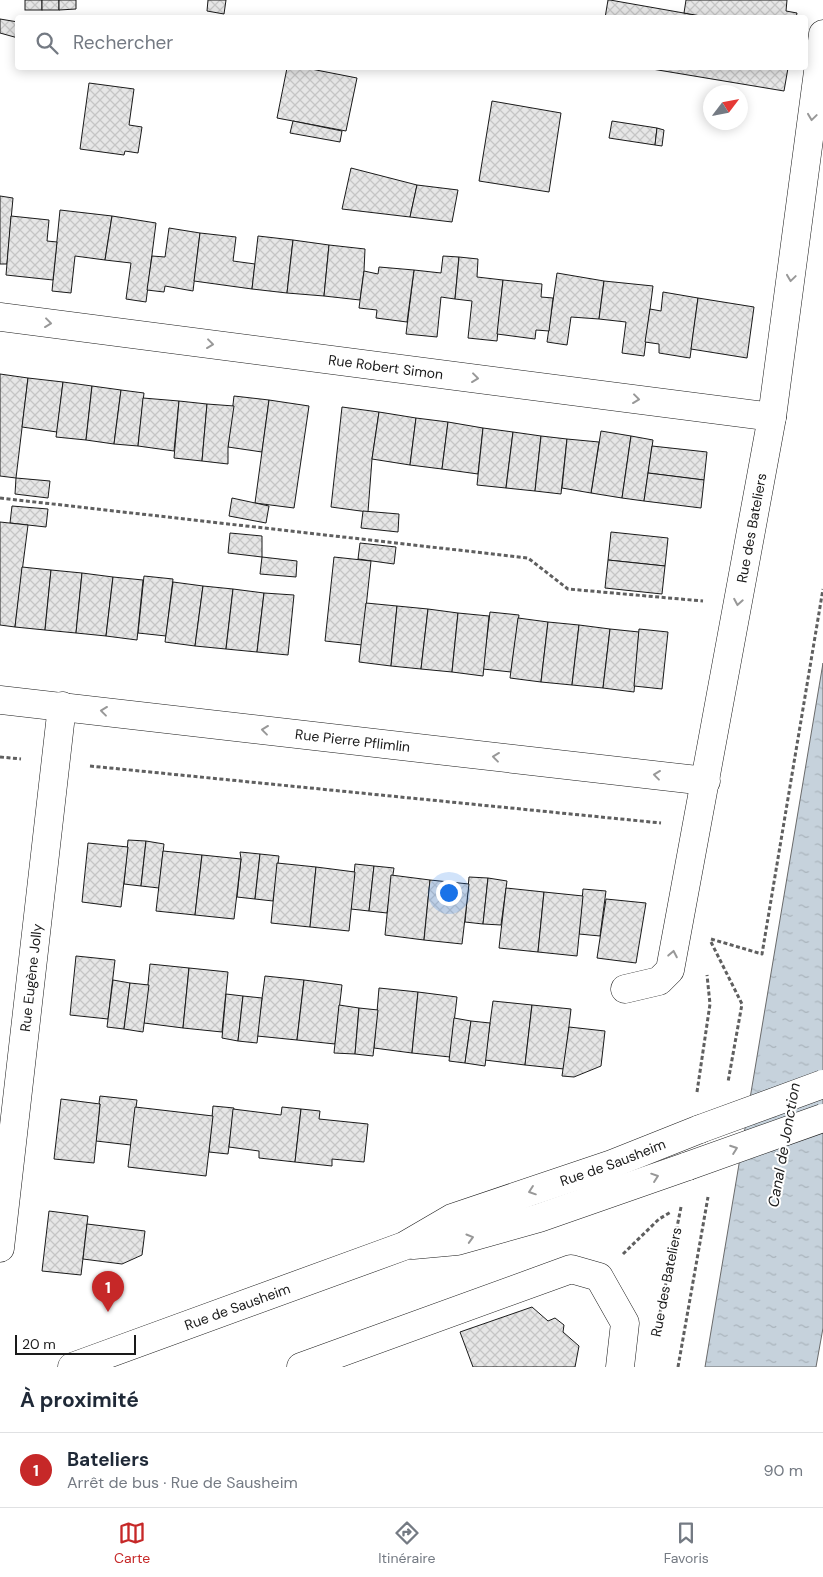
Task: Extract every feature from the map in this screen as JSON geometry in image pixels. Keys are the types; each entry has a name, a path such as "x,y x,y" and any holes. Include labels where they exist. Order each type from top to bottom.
{"street":[{"name":"Rue des Bateliers","path":"625,989 659,980 670,970 772,416 823,34"},
{"name":"Rue Robert Simon","path":"0,317 772,416"},
{"name":"Rue Pierre Pflimlin","path":"0,700 706,781"},
{"name":"Rue Eugène Jolly","path":"0,1248 62,706"},
{"name":"Rue de Sausheim","path":"72,1367 404,1246 452,1218 612,1164 700,1129 823,1084"},
{"name":"Rue de Sausheim","path":"404,1246 457,1241 539,1218 823,1118"},
{"path":"301,1367 571,1269 608,1268 625,1323 620,1367"}],"path":[{"path":"0,498 528,558 568,589 662,597"},
{"path":"728,1082 742,1004 710,939 762,954 823,589"},
{"path":"56,762 696,826"},
{"path":"696,1095 710,1004"},
{"path":"678,1367 709,1190"},
{"name":"Rue des Bateliers","path":"659,1317 682,1205"},
{"name":"Rue des Bateliers","path":"608,1268 659,1219"}],"water":[{"name":"Canal de Jonction","path":"823,663 823,1328 816,1367 705,1367"}],"building":[{"path":"25,0 42,0 42,10 25,10"},
{"path":"42,0 59,0 59,10 42,10"},
{"path":"59,0 76,0 76,9 59,10"},
{"path":"208,0 226,0 224,14 207,11"},
{"path":"608,0 610,0 695,15 606,15"},
{"path":"686,0 787,0 786,11 797,13 797,15 695,15 684,13"},
{"path":"0,19 15,22 15,37 0,33"},
{"path":"287,70 316,70 357,78 346,131 277,118"},
{"path":"658,70 788,70 784,91"},
{"path":"89,83 134,89 129,125 142,127 138,153 125,151 124,155 80,149"},
{"path":"492,101 561,113 549,192 479,181"},
{"path":"293,121 342,131 340,142 290,133"},
{"path":"612,121 657,128 655,145 609,138"},
{"path":"657,128 664,130 662,146 655,145"},
{"path":"351,168 417,185 410,217 342,209"},
{"path":"417,185 458,190 452,222 410,217"},
{"path":"0,196 13,198 7,264 0,264"},
{"path":"60,210 112,216 105,260 75,256 71,293 52,291"},
{"path":"11,216 49,220 47,241 57,242 53,280 6,275"},
{"path":"112,216 156,223 146,302 126,299 131,263 105,260"},
{"path":"169,228 200,233 193,291 165,286 164,292 147,290 152,256 165,257"},
{"path":"200,233 236,237 233,261 255,264 252,289 194,281"},
{"path":"258,236 293,240 287,293 252,289"},
{"path":"293,240 329,245 324,296 287,293"},
{"path":"329,245 365,249 360,300 324,296"},
{"path":"443,256 459,257 455,299 441,297 437,337 406,334 414,270 441,273"},
{"path":"459,257 478,259 477,277 503,280 497,341 468,338 472,301 455,299"},
{"path":"379,267 414,270 407,322 376,318 377,310 359,308 364,271 378,274"},
{"path":"557,273 604,281 599,319 571,317 567,345 547,342"},
{"path":"503,280 542,284 541,297 553,298 549,331 536,330 535,339 497,334"},
{"path":"604,281 653,286 644,356 622,353 626,322 599,319"},
{"path":"663,292 698,298 690,358 659,353 659,344 645,342 650,309 661,311"},
{"path":"698,298 754,307 747,358 691,349"},
{"path":"0,374 28,378 16,478 0,476"},
{"path":"28,378 63,382 57,432 22,427"},
{"path":"63,382 92,386 86,440 56,437"},
{"path":"92,386 121,390 114,444 86,440"},
{"path":"121,390 144,393 138,446 114,444"},
{"path":"234,396 269,400 262,452 228,447"},
{"path":"143,398 179,401 174,451 138,446"},
{"path":"269,400 309,406 294,508 255,503"},
{"path":"179,401 207,404 202,461 174,458"},
{"path":"207,404 234,406 228,447 228,464 202,461"},
{"path":"342,407 379,412 372,459 368,512 331,507"},
{"path":"379,412 416,418 410,465 372,459"},
{"path":"416,418 448,422 442,469 410,465"},
{"path":"448,422 483,428 478,474 442,469"},
{"path":"483,428 513,432 506,488 477,485"},
{"path":"601,431 631,436 622,498 591,493"},
{"path":"513,432 541,436 535,491 506,488"},
{"path":"541,436 567,439 561,494 535,491"},
{"path":"631,436 653,440 644,501 622,498"},
{"path":"567,439 599,442 591,493 562,488"},
{"path":"652,446 707,452 704,480 648,473"},
{"path":"648,473 704,480 701,508 644,501"},
{"path":"16,478 50,481 48,498 15,494"},
{"path":"232,498 269,506 266,523 229,516"},
{"path":"12,506 48,509 46,527 10,523"},
{"path":"363,511 399,514 398,532 361,528"},
{"path":"0,522 28,525 15,627 0,625"},
{"path":"611,532 668,538 665,566 608,560"},
{"path":"230,533 262,536 262,557 228,553"},
{"path":"360,543 396,547 394,564 358,559"},
{"path":"262,557 297,561 296,577 260,574"},
{"path":"334,557 371,561 362,645 325,641"},
{"path":"608,560 665,566 662,594 605,588"},
{"path":"22,567 51,570 45,630 15,627"},
{"path":"51,570 82,573 76,633 45,630"},
{"path":"82,573 113,577 106,636 76,633"},
{"path":"144,576 173,579 166,636 138,633"},
{"path":"113,577 143,580 137,640 106,636"},
{"path":"173,582 203,586 195,646 165,642"},
{"path":"203,586 233,589 226,649 195,646"},
{"path":"233,589 264,593 257,652 226,649"},
{"path":"264,593 294,595 288,655 257,652"},
{"path":"366,603 397,606 391,666 359,662"},
{"path":"397,606 428,609 421,669 391,666"},
{"path":"428,609 458,613 452,672 421,669"},
{"path":"490,612 519,615 511,672 483,669"},
{"path":"458,613 489,616 483,676 452,672"},
{"path":"518,618 548,622 541,682 510,678"},
{"path":"548,622 579,625 572,685 541,682"},
{"path":"579,625 610,629 603,688 572,685"},
{"path":"610,629 639,632 634,692 603,688"},
{"path":"639,629 668,632 662,689 634,686"},
{"path":"128,840 146,841 141,886 124,884"},
{"path":"146,841 164,844 159,888 141,886"},
{"path":"88,843 128,847 121,907 82,902"},
{"path":"163,851 202,855 195,915 156,911"},
{"path":"240,852 260,854 255,899 237,897"},
{"path":"260,854 279,856 273,901 255,899"},
{"path":"202,855 241,859 234,919 195,915"},
{"path":"277,863 316,867 310,927 271,923"},
{"path":"355,864 374,866 369,911 351,909"},
{"path":"374,866 394,868 387,913 369,911"},
{"path":"316,867 355,872 349,931 310,927"},
{"path":"391,875 430,880 424,940 385,935"},
{"path":"469,877 488,878 483,924 465,922"},
{"path":"488,878 507,881 501,925 483,924"},
{"path":"430,880 469,884 462,944 424,940"},
{"path":"506,888 544,892 538,952 499,948"},
{"path":"583,889 606,891 600,936 579,934"},
{"path":"544,892 583,896 577,956 538,952"},
{"path":"606,899 646,903 636,963 597,958"},
{"path":"76,956 115,960 108,1019 70,1015"},
{"path":"150,964 189,968 183,1028 144,1023"},
{"path":"189,968 228,972 222,1032 183,1028"},
{"path":"265,976 304,980 297,1040 257,1036"},
{"path":"113,980 130,983 124,1029 107,1027"},
{"path":"304,980 342,985 335,1044 297,1040"},
{"path":"130,983 149,985 143,1032 124,1029"},
{"path":"379,988 418,992 412,1053 374,1048"},
{"path":"418,992 457,997 450,1057 412,1053"},
{"path":"226,994 243,996 238,1041 222,1038"},
{"path":"243,996 262,998 257,1043 238,1041"},
{"path":"493,1001 532,1005 525,1065 485,1060"},
{"path":"339,1005 359,1008 355,1054 334,1053"},
{"path":"532,1005 571,1009 564,1069 525,1065"},
{"path":"359,1008 378,1010 373,1056 355,1054"},
{"path":"454,1018 471,1021 465,1063 449,1061"},
{"path":"471,1021 490,1023 485,1066 465,1063"},
{"path":"569,1027 605,1031 601,1066 574,1077 562,1076"},
{"path":"100,1096 137,1100 131,1145 96,1141"},
{"path":"61,1099 100,1104 94,1163 54,1159"},
{"path":"213,1106 234,1108 228,1154 209,1152"},
{"path":"135,1107 213,1116 206,1176 128,1167"},
{"path":"282,1107 301,1109 295,1162 259,1158 259,1151 229,1147 233,1109 281,1115"},
{"path":"301,1109 320,1111 319,1119 368,1124 364,1162 332,1159 332,1166 295,1162"},
{"path":"49,1211 88,1216 81,1275 42,1271"},
{"path":"87,1224 145,1231 142,1255 122,1264 83,1259"},
{"path":"532,1307 548,1321 555,1318 564,1325 563,1332 579,1346 575,1367 473,1367 460,1332"}],"place":[{"name":"Bateliers","path":"108,1312"}]}
